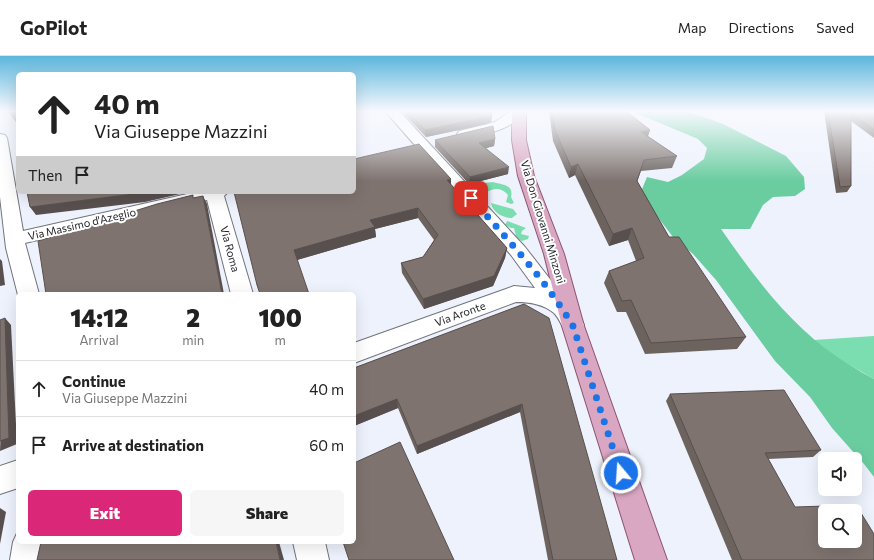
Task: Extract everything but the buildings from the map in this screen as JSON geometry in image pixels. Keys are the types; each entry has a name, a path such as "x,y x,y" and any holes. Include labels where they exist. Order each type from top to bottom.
{"main road":[{"name":"Via Don Giovanni Minzoni","path":"519,135 526,176 554,254 568,319 651,560"}],"street":[{"path":"413,135 518,251 568,319"},
{"path":"453,137 463,135"},
{"path":"0,138 16,248 27,292"},
{"name":"Via Massimo d'Azeglio","path":"15,239 216,195"},
{"name":"Via Roma","path":"216,195 241,292"},
{"name":"Via Aronte","path":"356,353 514,294 531,294 548,298 568,319"},
{"path":"0,480 16,475"},
{"path":"26,560 29,544"},
{"path":"309,544 313,560"}],"green space":[{"path":"687,135 744,135 786,156 804,177 805,189 795,196 773,197 763,205 750,229 721,229 763,286 795,322 830,352 874,379 874,477 862,462 862,452 853,452 832,428 810,397 775,361 716,280 693,254 673,237 640,194 647,177 668,182 682,175 704,159 707,148 698,139"},
{"path":"493,182 509,187 514,203 511,204 506,202 508,195 502,190 498,189 488,191 482,196 479,195 477,190 479,185"},
{"path":"491,203 513,209 517,214 512,218 502,216 494,210"},
{"path":"507,221 526,228 521,234 529,236 528,239 522,241 518,239 514,228 505,225"},
{"path":"874,336 874,379 836,357 814,340"}],"route":[{"path":"471,198 518,251 564,311 573,326 621,473"}]}
